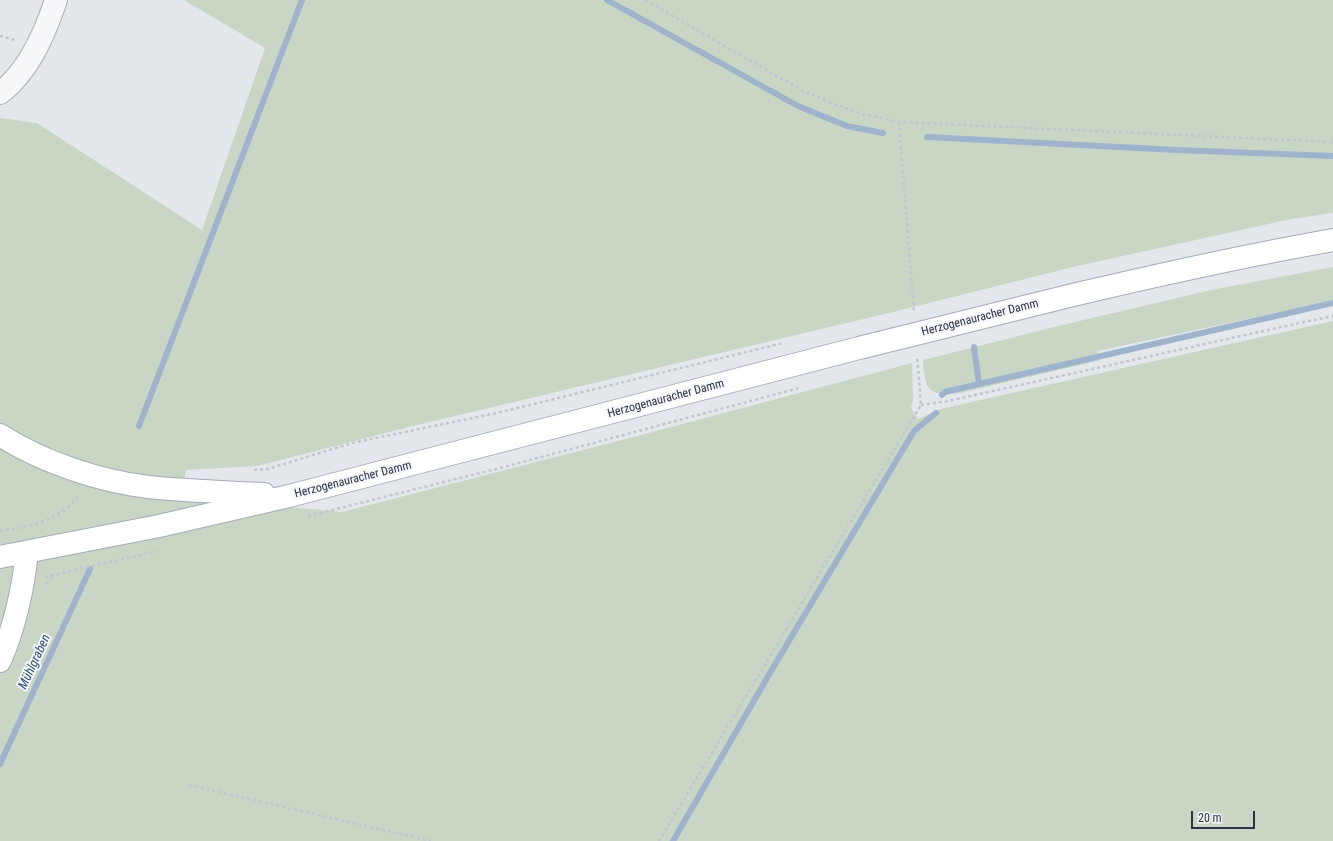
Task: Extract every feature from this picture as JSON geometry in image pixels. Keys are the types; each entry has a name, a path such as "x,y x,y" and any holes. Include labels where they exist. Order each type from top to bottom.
{"main road":[{"name":"Herzogenauracher Damm","path":"0,557 159,526 289,496 859,348 1077,294 1172,272 1333,240"},
{"path":"0,435 14,444 59,464 92,476 148,487 289,496"},
{"path":"0,660 14,624 24,583 27,552"}],"street":[{"path":"0,92 16,77 26,64 37,45 56,0"}],"path":[{"path":"644,0 801,90 862,114 899,122 1333,142"},
{"path":"899,122 914,318"},
{"path":"921,405 948,401 1333,316"},
{"path":"252,470 268,469 352,442 501,412 784,343"},
{"path":"659,841 921,405 917,350"},
{"path":"0,531 39,522 55,516 68,508 76,500 92,476"},
{"path":"189,785 431,841"}],"green space":[{"path":"184,0 1333,0 1333,213 1291,219 1073,267 893,312 413,426 257,466 186,470 181,497 342,512 912,363 913,400 911,408 918,419 940,409 1333,321 1333,841 0,841 0,118 37,123 202,230 265,48"},
{"path":"1333,267 1333,301 1097,351 1101,360 960,393 941,394 935,392 927,385 925,378 923,360 1211,290"}],"waterway":[{"path":"139,426 302,0"},
{"path":"607,0 798,106 847,126 883,133"},
{"path":"927,137 1176,150 1333,156"},
{"path":"974,347 979,384 1333,303"},
{"path":"942,395 945,392 979,384"},
{"path":"673,841 774,666 914,431 936,413"},
{"name":"Mühlgraben","path":"0,764 90,569"}]}
